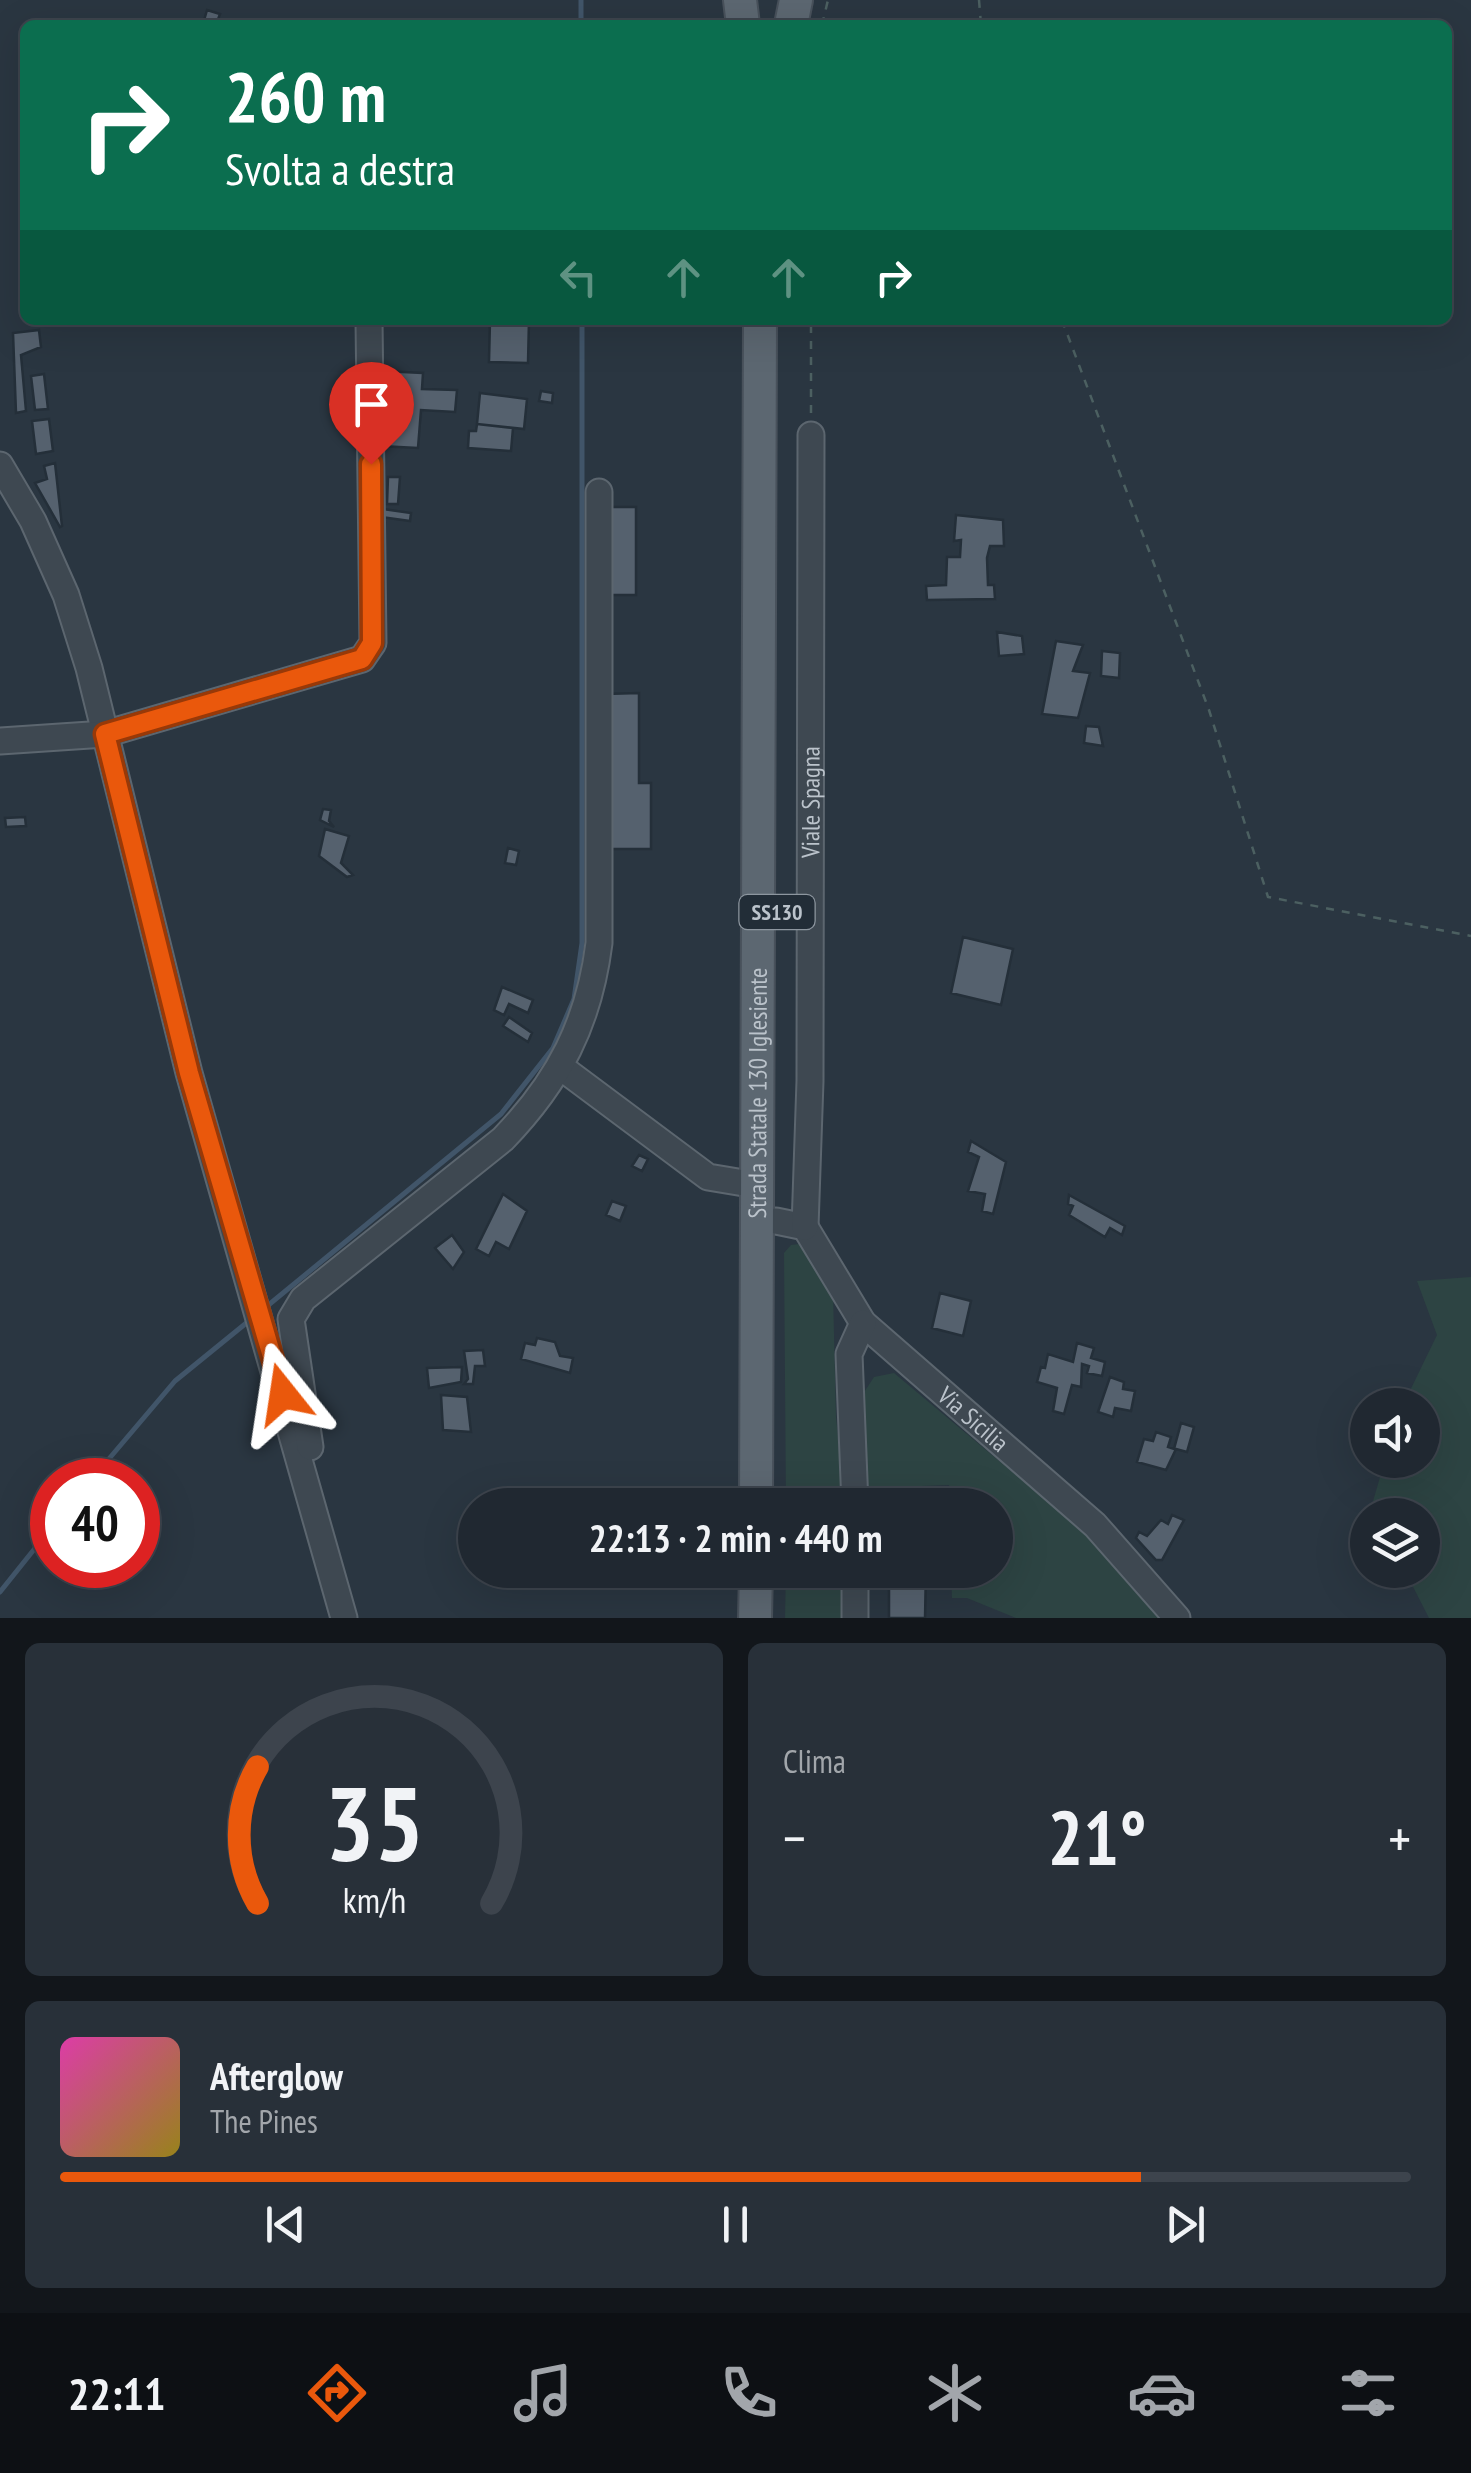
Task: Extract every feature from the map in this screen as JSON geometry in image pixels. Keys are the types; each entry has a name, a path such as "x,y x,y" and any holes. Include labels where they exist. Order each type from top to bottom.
{"main road":[{"name":"Strada Statale 130 Iglesiente","path":"756,1488 760,325"},
{"name":"Strada Statale 130 Iglesiente","path":"777,1488 790,1224 778,325"},
{"path":"756,1588 756,1618"},
{"path":"776,1588 776,1618"}],"street":[{"path":"0,741 105,734 362,659 372,643 370,325"},
{"name":"Viale Spagna","path":"790,1224 810,1080 810,435"},
{"path":"0,466 33,521 66,596 105,734 189,1073 266,1331 344,1618"},
{"path":"300,1456 310,1451 312,1437 294,1360 291,1319 303,1299 504,1139 562,1068 593,990 599,944 599,492"},
{"path":"562,1068 708,1177 756,1185"},
{"name":"Via Sicilia","path":"790,1224 863,1324 1095,1525 1178,1618"},
{"path":"854,1488 848,1354 863,1324"},
{"path":"855,1588 855,1618"}],"path":[{"path":"810,435 811,325"},
{"path":"1064,325 1209,710 1268,898 1471,936"}],"green space":[{"path":"808,1243 833,1293 836,1417 843,1488 786,1488 784,1253 791,1245"},
{"path":"1471,1277 1471,1618 1429,1618 1414,1588 1440,1588 1440,1498 1374,1498 1380,1478 1440,1478 1440,1388 1411,1388 1437,1335 1417,1281"},
{"path":"894,1373 1090,1537 1162,1618 1016,1618 967,1598 952,1598 952,1588 1013,1588 1013,1488 867,1488 861,1397 874,1377"},
{"path":"786,1588 847,1588 848,1618 785,1618"}],"building":[{"path":"207,10 220,14 218,20 204,20"},
{"path":"490,325 529,325 528,363 489,362"},
{"path":"39,330 41,347 21,355 26,411 16,413 13,333"},
{"path":"382,371 423,373 422,389 457,390 455,412 421,410 418,448 380,446"},
{"path":"44,374 48,409 35,410 31,376"},
{"path":"541,391 553,393 552,403 539,401"},
{"path":"480,393 527,399 524,429 477,424"},
{"path":"49,419 53,451 36,454 32,421"},
{"path":"477,424 513,428 511,451 468,448 469,431 476,431"},
{"path":"55,463 60,527 35,483 47,479 44,466"},
{"path":"388,477 400,477 398,504 387,504"},
{"path":"606,507 636,507 636,595 605,595"},
{"path":"383,509 411,513 410,521 381,517"},
{"path":"956,515 1003,520 1004,546 990,546 987,558 988,585 994,585 995,599 927,600 926,586 946,585 947,557 960,557 961,540 954,541"},
{"path":"997,632 1022,636 1024,654 999,656"},
{"path":"1056,641 1083,645 1073,671 1090,673 1078,718 1042,714"},
{"path":"1102,651 1120,653 1119,678 1101,676"},
{"path":"639,693 639,783 651,783 651,849 601,849 605,694"},
{"path":"1086,726 1099,727 1103,746 1084,743"},
{"path":"323,809 331,810 329,821 334,827 320,820"},
{"path":"25,817 26,826 6,827 5,818"},
{"path":"325,829 349,836 341,863 353,875 347,877 319,856"},
{"path":"508,848 519,851 516,865 505,863"},
{"path":"963,937 1013,949 1001,1005 951,993"},
{"path":"502,987 533,1000 528,1013 509,1004 504,1015 494,1010"},
{"path":"509,1017 532,1033 528,1042 503,1026"},
{"path":"971,1141 1006,1162 993,1214 982,1211 985,1194 968,1191 979,1157 968,1152"},
{"path":"639,1155 648,1159 642,1171 632,1166"},
{"path":"503,1194 527,1211 509,1249 496,1242 489,1256 476,1249"},
{"path":"1069,1195 1125,1226 1122,1235 1110,1228 1105,1237 1069,1215 1073,1206 1068,1204"},
{"path":"612,1201 626,1206 620,1221 606,1215"},
{"path":"452,1235 464,1252 453,1269 435,1248"},
{"path":"940,1293 971,1301 963,1336 932,1328"},
{"path":"537,1338 555,1342 560,1356 573,1358 570,1373 521,1359 525,1343 535,1345"},
{"path":"1077,1343 1094,1348 1091,1358 1105,1362 1102,1376 1087,1373 1089,1366 1082,1364 1081,1387 1072,1385 1064,1414 1053,1411 1057,1388 1037,1382 1048,1354 1073,1362"},
{"path":"483,1350 485,1366 475,1366 473,1384 464,1384 468,1379 464,1351"},
{"path":"462,1367 461,1382 429,1388 427,1368"},
{"path":"1110,1377 1124,1382 1123,1389 1135,1391 1131,1411 1115,1408 1113,1417 1098,1412"},
{"path":"441,1395 467,1397 471,1432 443,1430"},
{"path":"1181,1423 1194,1427 1187,1452 1176,1449 1166,1470 1137,1462 1144,1439 1153,1441 1156,1432 1171,1437 1168,1447 1174,1449"},
{"path":"1172,1515 1184,1520 1162,1560 1156,1560 1136,1538 1139,1532 1147,1536 1161,1520 1168,1524"},
{"path":"889,1588 926,1588 925,1618 889,1618"}],"waterway":[{"path":"581,0 581,20"},
{"path":"266,1307 501,1114 553,1048 574,999 582,943 582,325"},
{"path":"110,1458 175,1381 250,1320"},
{"path":"0,1592 30,1554"}],"route":[{"path":"283,1394 189,1073 105,734 362,659 372,643 371,464"}]}
